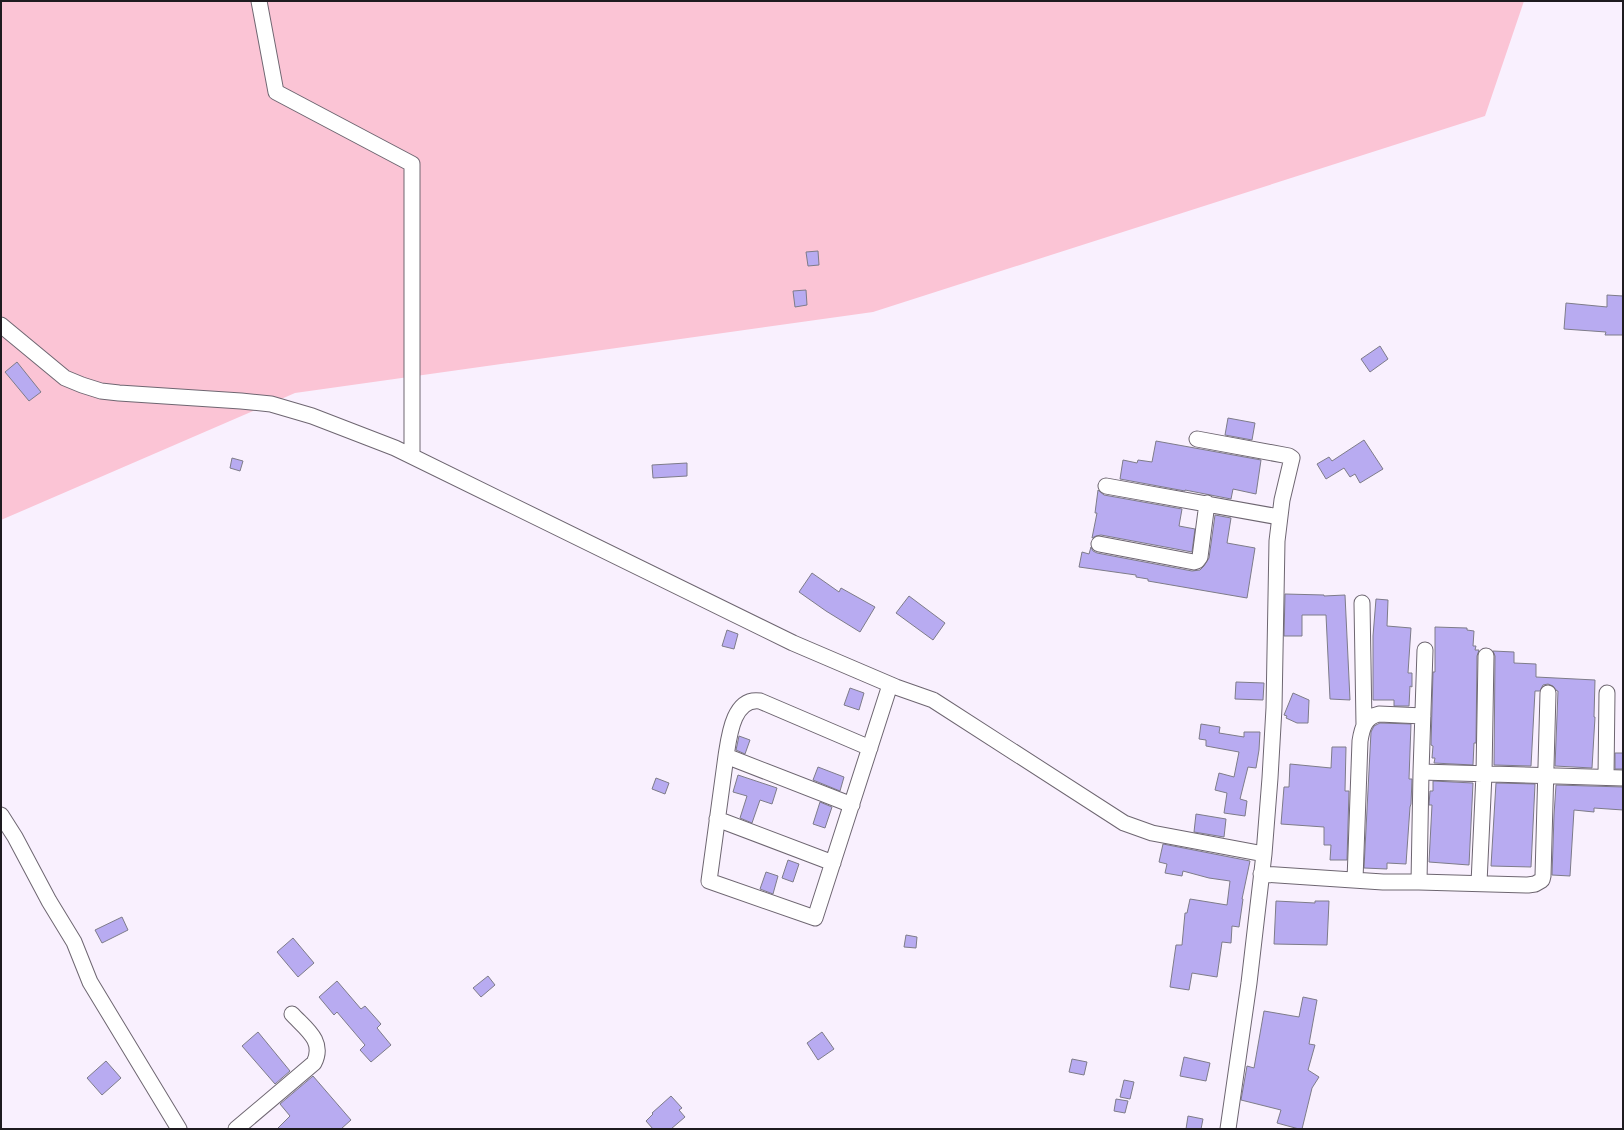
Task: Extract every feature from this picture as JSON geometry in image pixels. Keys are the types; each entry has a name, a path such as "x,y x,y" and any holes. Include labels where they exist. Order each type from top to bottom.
{"street":[{"path":"259,1 276,92 412,164 412,456"},
{"path":"1,325 66,378 101,391 271,404 312,416 353,431 412,456 793,643 893,686 933,700 1124,823 1152,833 1264,854"},
{"path":"1197,439 1291,457 1292,461 1279,517 1277,540 1274,708 1264,854 1249,983 1228,1129"},
{"path":"1106,486 1279,517"},
{"path":"1099,544 1194,562 1197,561 1200,557 1207,503"},
{"path":"1355,880 1360,741 1364,725 1362,603"},
{"path":"1419,882 1425,650"},
{"path":"1479,883 1484,774 1486,656"},
{"path":"870,748 760,701 755,700 746,703 736,716 726,756 709,881 815,918 870,748 893,686"},
{"path":"1262,874 1355,880 1528,885 1539,883 1543,876 1548,693"},
{"path":"1606,777 1607,693"},
{"path":"1364,725 1373,715 1379,714 1423,716"},
{"path":"726,756 852,804"},
{"path":"1422,772 1623,778"},
{"path":"1,815 15,837 49,901 74,942 90,982 179,1129"},
{"path":"717,819 833,863"},
{"path":"236,1129 314,1063 318,1048 316,1041 292,1014"}],"shaded area":[{"path":"1,1 1524,1 1485,116 873,312 295,393 1,520"}],"building":[{"path":"818,251 819,265 808,266 806,252"},
{"path":"806,290 807,305 795,307 793,291"},
{"path":"1607,295 1623,296 1623,335 1605,335 1606,332 1564,329 1566,303 1607,307"},
{"path":"1380,346 1388,359 1370,372 1361,359"},
{"path":"17,362 41,392 29,401 5,372"},
{"path":"1228,418 1255,423 1252,440 1225,435"},
{"path":"1364,440 1383,469 1360,483 1355,474 1350,477 1344,468 1326,479 1317,464 1329,457 1332,461"},
{"path":"1156,441 1261,460 1256,494 1233,489 1231,499 1120,479 1123,460 1137,463 1138,460 1152,462"},
{"path":"232,458 243,461 240,471 230,468"},
{"path":"687,463 687,476 653,478 652,465"},
{"path":"1098,490 1104,495 1182,509 1179,526 1195,529 1192,552 1101,535 1092,538 1097,513 1095,513"},
{"path":"1215,515 1231,518 1227,543 1255,548 1247,598 1148,581 1148,579 1136,577 1136,575 1079,567 1082,552 1089,554 1091,547 1093,551 1097,553 1192,571 1200,570 1209,558"},
{"path":"812,573 839,592 841,588 875,607 860,632 799,592"},
{"path":"1285,594 1324,596 1345,595 1350,700 1330,699 1326,615 1302,615 1302,636 1284,636"},
{"path":"909,596 945,623 933,640 896,613"},
{"path":"1376,599 1388,600 1387,626 1411,628 1408,673 1412,673 1412,687 1410,686 1409,706 1394,706 1394,700 1373,700 1373,636"},
{"path":"1435,627 1467,628 1467,630 1474,631 1473,646 1476,646 1475,650 1479,650 1477,656 1476,743 1474,743 1473,765 1434,763 1435,758 1432,758 1433,746 1431,745 1433,672 1435,672"},
{"path":"727,630 738,634 734,649 722,646"},
{"path":"1493,651 1514,652 1514,663 1536,664 1536,677 1595,680 1595,717 1592,768 1555,766 1558,691 1553,686 1548,684 1543,685 1540,691 1535,691 1531,766 1494,765 1495,656"},
{"path":"1236,682 1264,683 1263,700 1235,699"},
{"path":"850,688 864,693 859,710 844,705"},
{"path":"1293,693 1309,700 1308,723 1297,723 1286,718 1287,716 1284,715"},
{"path":"1380,723 1411,724 1409,779 1412,779 1406,864 1387,863 1387,869 1364,868 1371,732 1374,726"},
{"path":"1201,724 1220,727 1219,733 1244,737 1244,732 1260,732 1256,768 1248,767 1240,799 1247,801 1245,816 1224,813 1227,793 1215,790 1219,773 1234,777 1239,752 1206,746 1206,740 1199,739"},
{"path":"739,736 750,740 745,754 736,750"},
{"path":"1332,747 1346,747 1345,791 1349,791 1347,860 1330,860 1331,845 1324,845 1324,827 1281,824 1284,787 1289,787 1290,764 1331,768"},
{"path":"1615,753 1623,753 1623,769 1615,769"},
{"path":"818,767 844,777 840,791 813,780"},
{"path":"738,775 777,788 772,804 760,800 752,823 740,818 747,796 733,792"},
{"path":"656,778 669,783 665,794 652,789"},
{"path":"1433,781 1473,783 1469,865 1429,862 1432,805 1429,805 1430,791 1433,791"},
{"path":"1496,783 1535,784 1531,867 1491,866"},
{"path":"1556,785 1623,787 1623,810 1594,808 1594,812 1574,810 1570,876 1552,875"},
{"path":"820,802 832,807 825,828 813,824"},
{"path":"1196,814 1226,819 1224,837 1194,832"},
{"path":"1163,844 1250,861 1242,899 1239,927 1232,926 1231,943 1222,942 1217,977 1192,973 1189,990 1170,987 1176,945 1182,945 1185,913 1187,913 1190,899 1227,905 1230,881 1209,878 1183,871 1182,876 1165,873 1167,864 1159,862"},
{"path":"788,860 799,864 793,882 782,878"},
{"path":"766,872 778,876 773,894 760,889"},
{"path":"1276,901 1315,903 1315,901 1329,901 1327,945 1274,944"},
{"path":"122,917 128,930 102,943 95,930"},
{"path":"906,935 917,937 916,948 904,947"},
{"path":"293,938 314,963 298,977 277,952"},
{"path":"488,976 495,985 481,997 473,988"},
{"path":"337,981 361,1009 365,1006 381,1024 377,1028 391,1045 371,1062 360,1050 365,1045 337,1012 334,1015 319,997"},
{"path":"1303,997 1317,1000 1309,1044 1315,1045 1308,1070 1319,1077 1312,1088 1302,1129 1299,1129 1277,1123 1281,1110 1241,1100 1247,1066 1254,1068 1264,1011 1299,1017"},
{"path":"258,1032 290,1071 275,1084 242,1046"},
{"path":"822,1032 834,1049 818,1060 807,1043"},
{"path":"1184,1057 1210,1063 1206,1081 1180,1076"},
{"path":"1072,1059 1087,1062 1084,1075 1069,1072"},
{"path":"106,1061 121,1078 102,1095 87,1078"},
{"path":"313,1076 351,1120 341,1129 277,1129 290,1116 280,1104"},
{"path":"1124,1080 1134,1082 1130,1099 1120,1097"},
{"path":"671,1096 682,1108 679,1110 685,1117 671,1129 653,1129 646,1121 653,1114 652,1113"},
{"path":"1116,1099 1128,1101 1125,1113 1114,1111"},
{"path":"1188,1116 1203,1119 1201,1129 1186,1129"}]}
